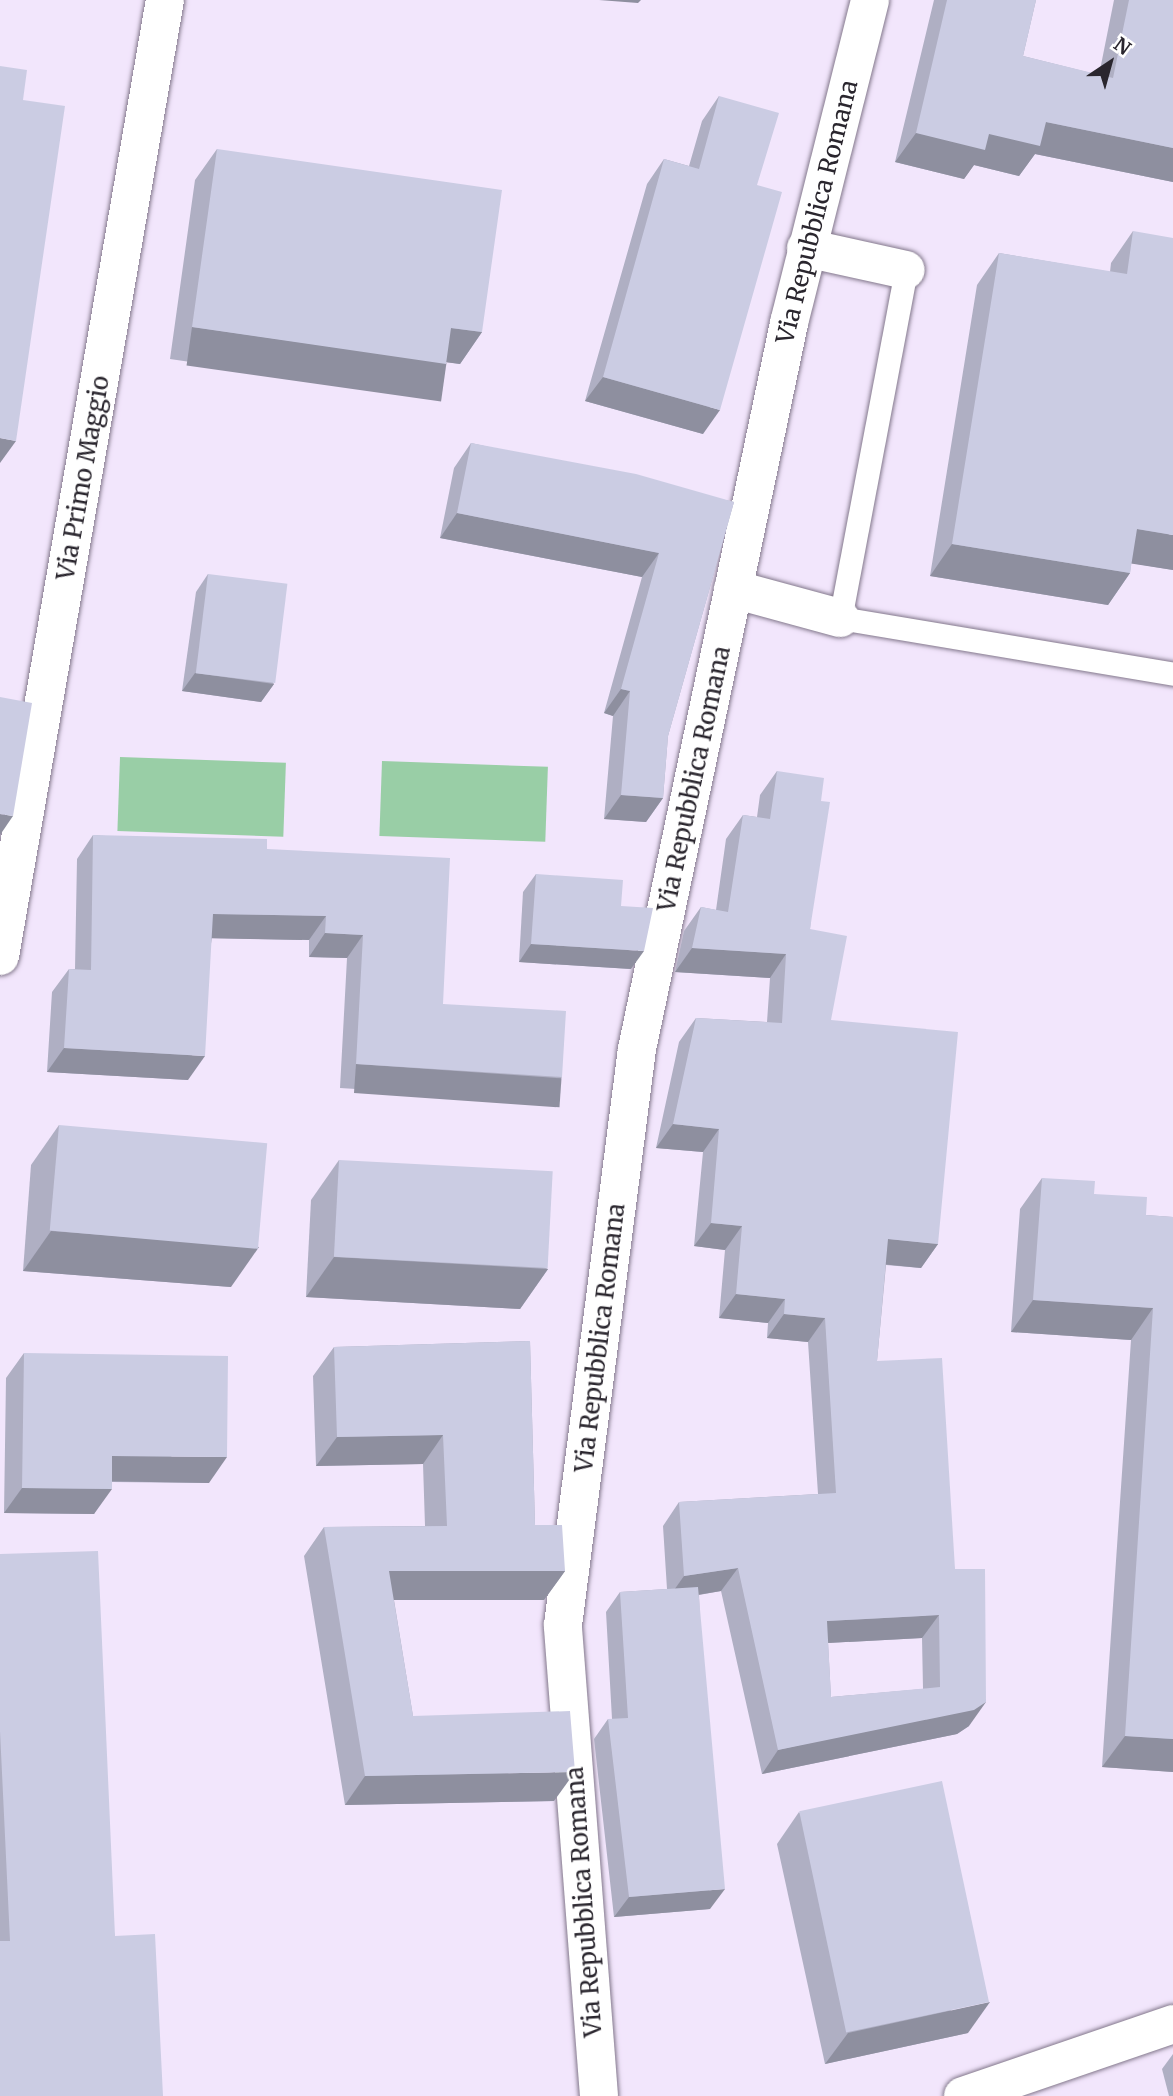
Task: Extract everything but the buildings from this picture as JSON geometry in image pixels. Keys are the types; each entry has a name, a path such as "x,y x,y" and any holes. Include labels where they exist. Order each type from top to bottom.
{"street":[{"name":"Via Primo Maggio","path":"0,956 164,0"},
{"name":"Via Repubblica Romana","path":"599,2096 563,1625 637,1049 806,248 870,0"},
{"path":"806,248 906,270"},
{"path":"733,589 840,618"},
{"path":"963,2096 1173,2024"}],"lane":[{"path":"906,270 840,618 1173,674"}],"green space":[{"path":"120,757 286,763 283,837 117,831"},
{"path":"382,761 548,767 545,842 379,836"}]}
